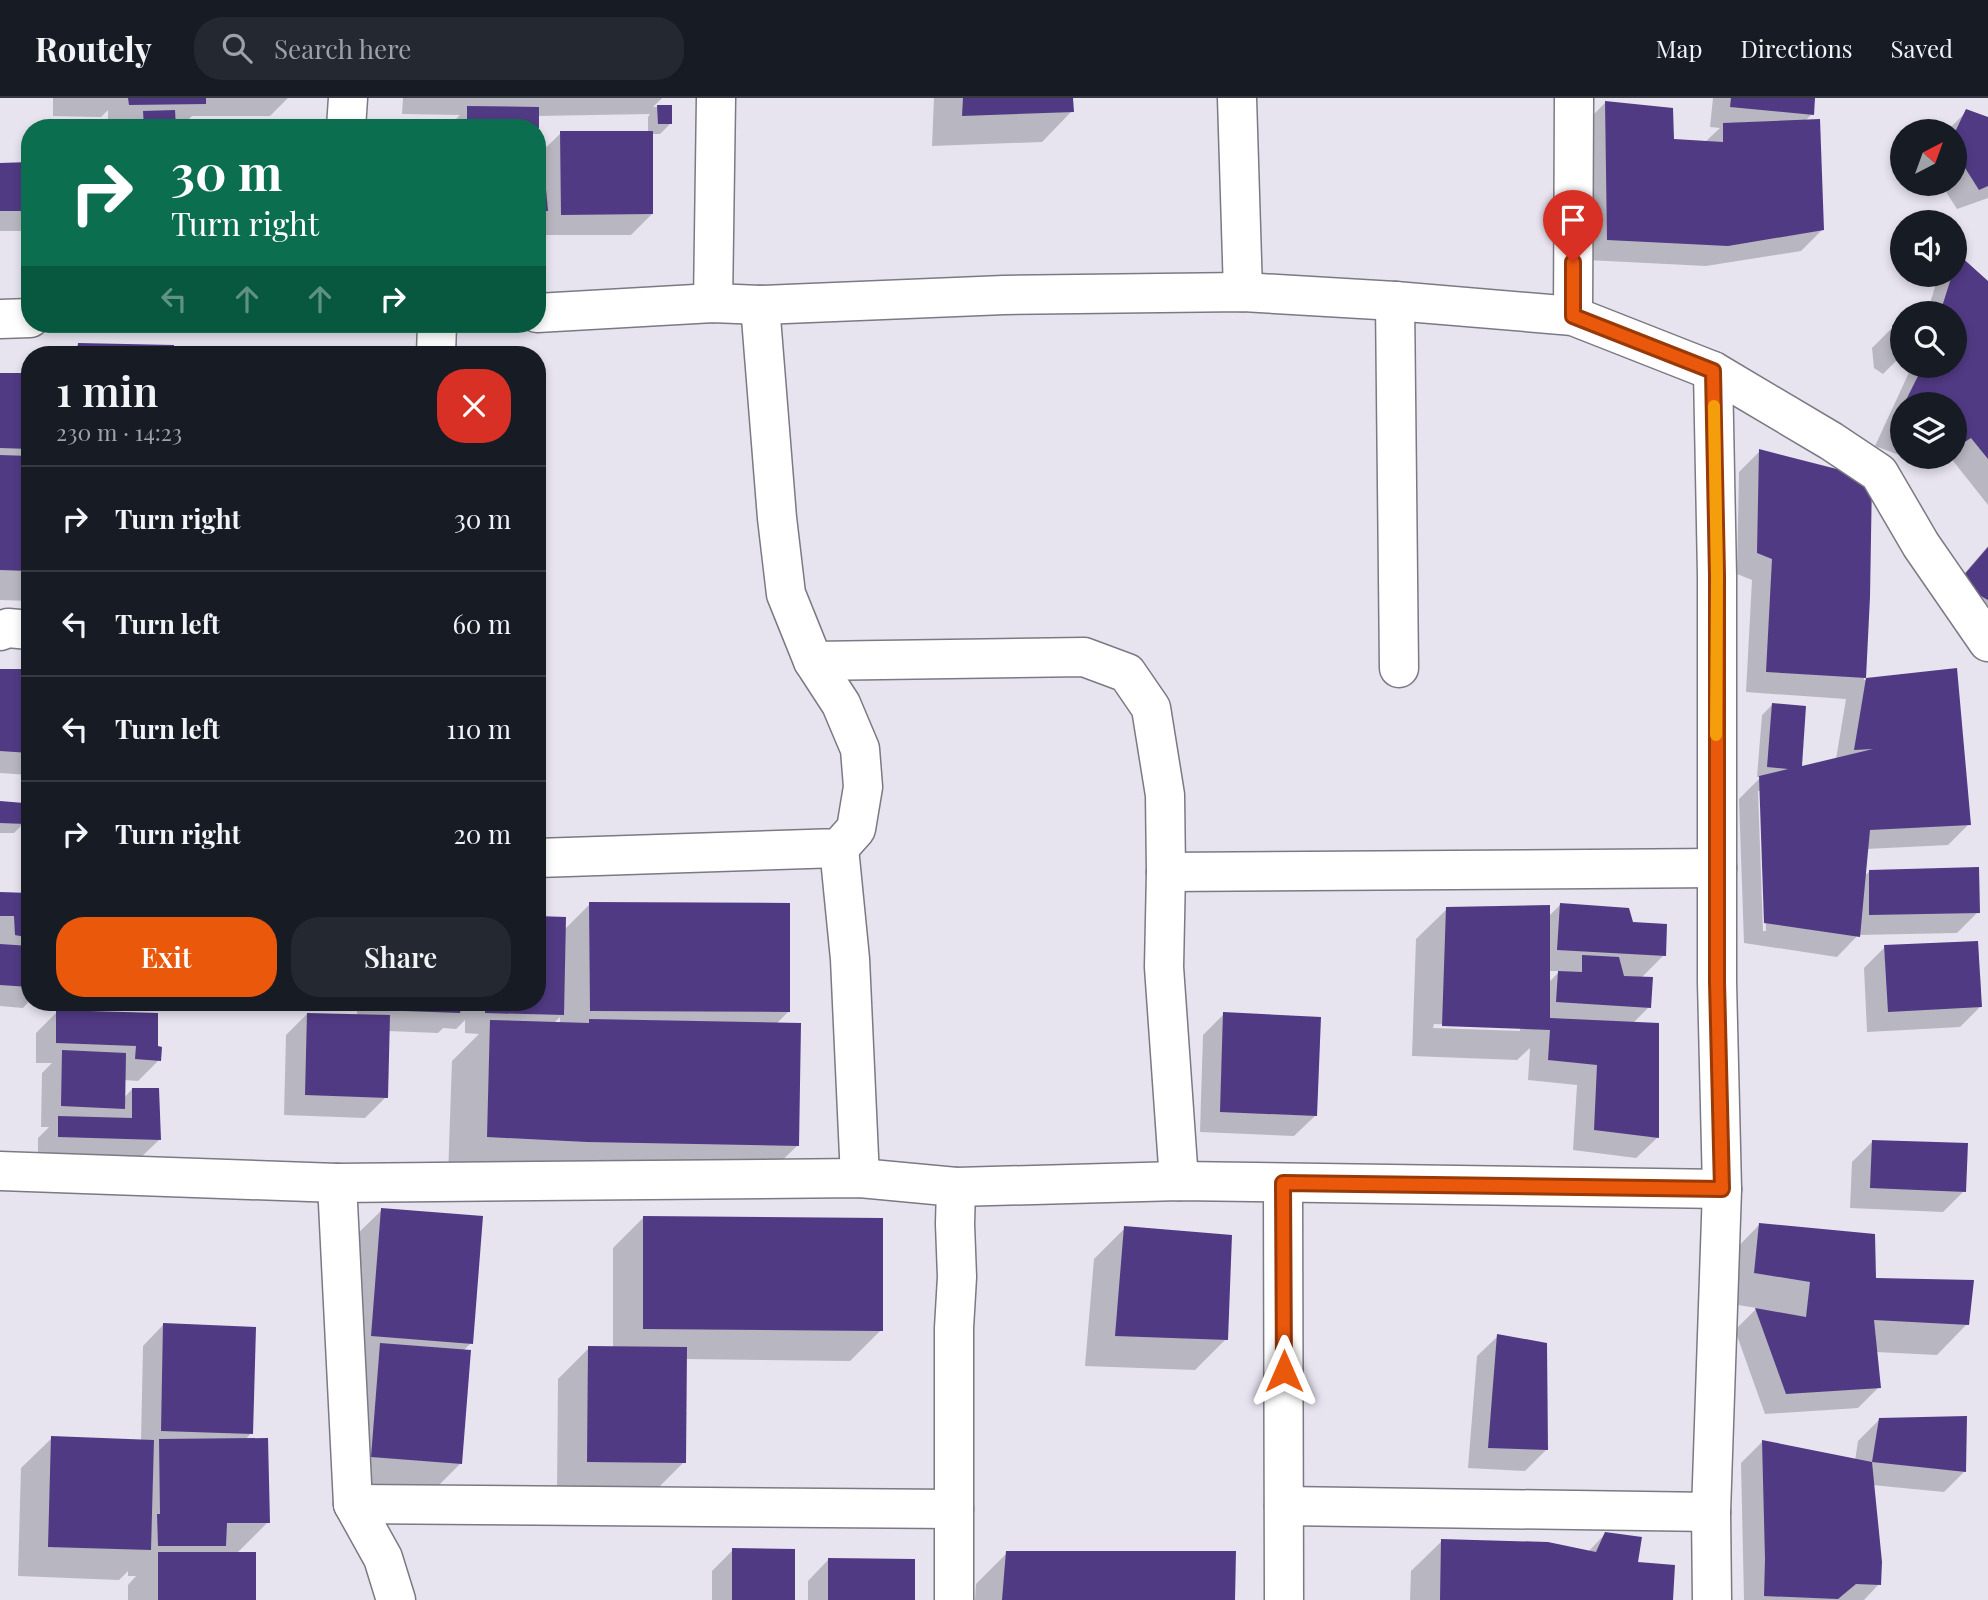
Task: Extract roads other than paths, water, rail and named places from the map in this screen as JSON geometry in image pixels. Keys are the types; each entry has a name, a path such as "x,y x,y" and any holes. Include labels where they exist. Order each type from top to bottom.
{"street":[{"path":"347,119 348,98"},
{"path":"713,303 716,98"},
{"path":"1237,98 1243,292"},
{"path":"1573,316 1574,98"},
{"path":"546,312 713,303 760,305 1004,295 1243,292 1573,316 1713,371 1831,441 1879,473 1988,651"},
{"path":"1395,301 1399,668"},
{"path":"546,858 839,848 856,829 863,787 860,749 841,704 813,661 786,594 777,518 760,305"},
{"path":"0,319 21,318"},
{"path":"1712,1600 1711,1513 1722,1189 1717,1009 1717,576 1713,371"},
{"path":"0,631 8,628 21,629"},
{"path":"813,661 1084,657 1127,673 1151,708 1165,795 1164,967 1179,1181"},
{"path":"839,848 850,959 860,1178"},
{"path":"1166,872 1717,868"},
{"path":"0,1171 337,1183 860,1178 956,1187 1179,1181 1722,1189"},
{"path":"337,1183 353,1504 383,1558 396,1600"},
{"path":"1283,1183 1284,1600"},
{"path":"954,1600 956,1187"},
{"path":"353,1504 954,1509"},
{"path":"1284,1506 1711,1513"}]}
